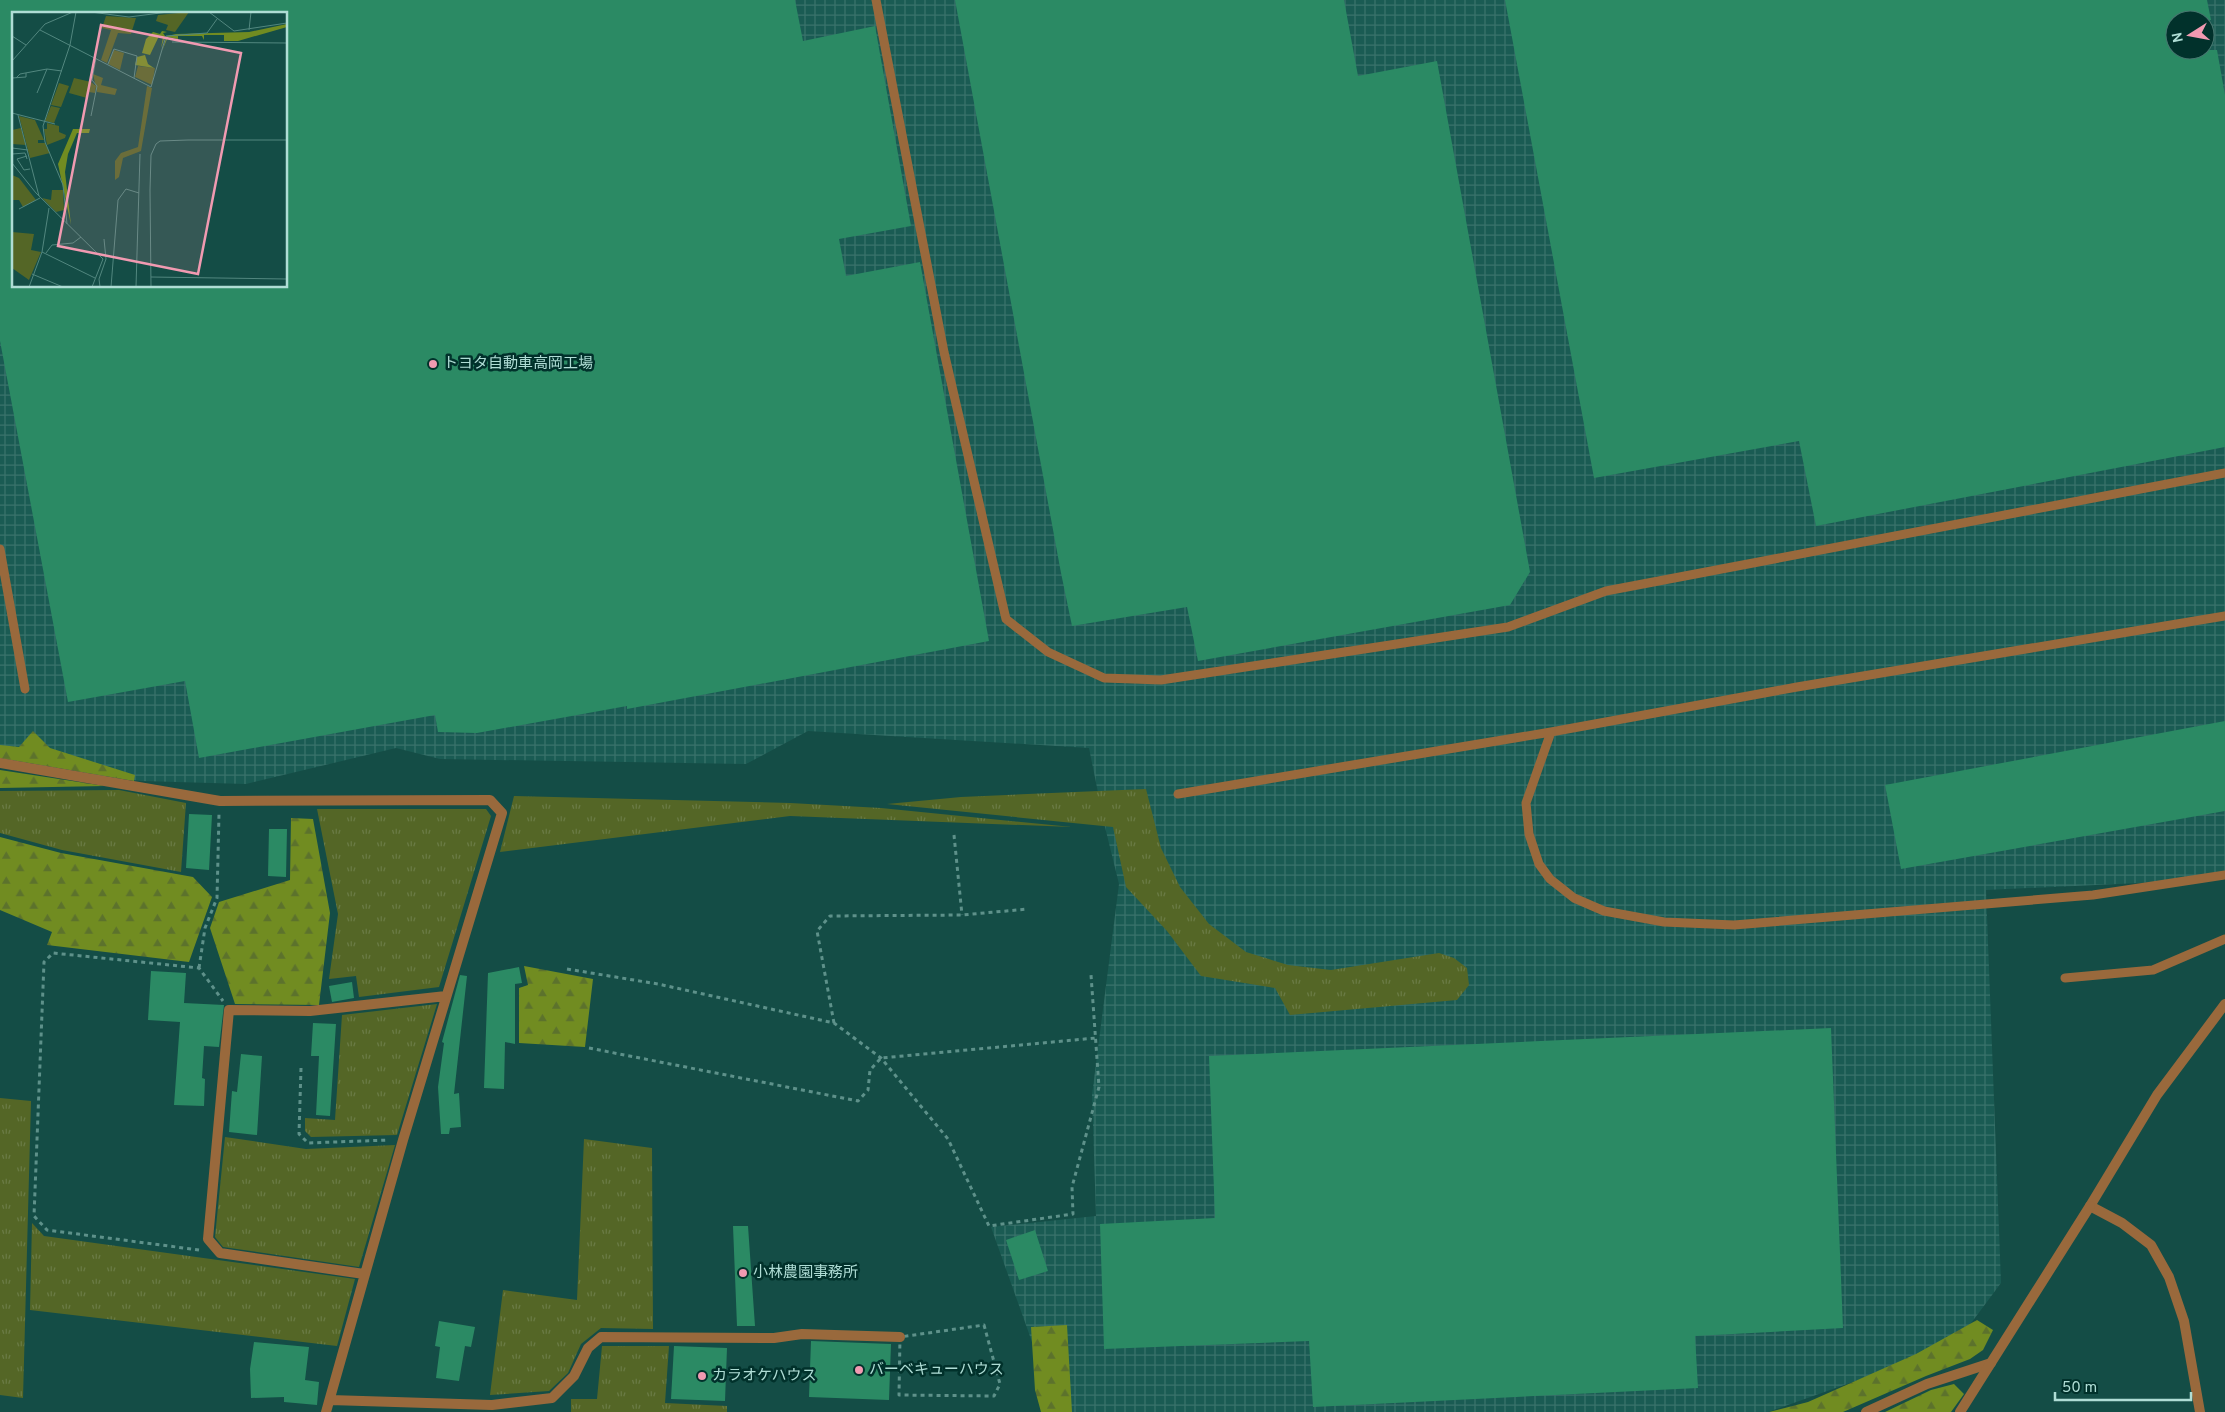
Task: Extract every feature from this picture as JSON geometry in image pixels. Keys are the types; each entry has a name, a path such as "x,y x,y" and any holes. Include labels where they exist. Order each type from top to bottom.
{"street":[{"path":"0,763 220,801 490,800 502,814 402,1140 326,1412"},
{"path":"364,1274 220,1253 208,1239 229,1010 310,1012 446,996"},
{"path":"1960,1412 2090,1206 2157,1095 2225,1004"},
{"path":"2090,1206 2122,1223 2151,1246 2169,1277 2184,1321 2200,1412"},
{"path":"330,1400 492,1405 552,1398 574,1376 588,1348 601,1337 774,1338 802,1334 900,1337"},
{"path":"1866,1412 1927,1384 1991,1363"}],"lane":[{"path":"876,0 944,352 1006,619 1048,652 1104,678 1161,680 1508,627 1606,591 2225,473"},
{"path":"0,549 25,689"},
{"path":"1178,794 1551,732 1797,687 2225,616"},
{"path":"1551,732 1526,803 1529,834 1539,864 1550,879 1574,898 1604,911 1620,915 1664,922 1734,925 2093,895 2225,875"},
{"path":"2065,978 2153,970 2225,939"}],"path":[{"path":"220,801 217,898 205,928 199,968 229,1010"},
{"path":"954,835 962,915"},
{"path":"834,1023 817,931 830,916 962,915 1028,909"},
{"path":"199,968 54,953 44,962 34,1216 47,1230 220,1253"},
{"path":"567,969 658,984 834,1023 881,1058 948,1139 988,1226 1073,1214 1072,1187 1099,1087 1091,975"},
{"path":"590,1048 858,1101 868,1090 870,1070 881,1058 1096,1038"},
{"path":"301,1068 299,1134 308,1144 402,1140"},
{"path":"984,1325 1000,1384 994,1396 899,1396 900,1337 984,1325"}],"shaded area":[{"path":"0,0 2225,0 2225,879 1986,890 2001,1283 1954,1346 1768,1412 1057,1412 991,1227 1096,1216 1092,1095 1119,884 1089,748 808,731 746,764 440,759 396,748 246,784 142,781 0,766"}],"green space":[{"path":"33,731 50,748 135,775 134,781 0,758 0,745 19,747"},
{"path":"0,770 105,786 0,788"},
{"path":"1146,789 1161,848 1180,887 1209,924 1246,952 1288,965 1331,970 1439,953 1454,958 1467,968 1469,985 1457,1000 1290,1015 1275,988 1201,976 1167,931 1126,887 1113,827 887,804 961,797"},
{"path":"119,790 186,803 181,872 62,850 0,833 0,791"},
{"path":"514,796 790,803 881,808 1072,827 790,816 500,852"},
{"path":"317,809 486,809 491,816 439,987 359,997 356,976 329,979 338,914"},
{"path":"291,818 313,819 330,913 319,1005 235,1004 210,928 219,902 290,880"},
{"path":"0,837 61,853 193,877 212,897 189,962 47,945 52,932 0,910"},
{"path":"524,966 593,979 585,1047 519,1043 519,988 528,985"},
{"path":"437,1004 397,1135 311,1137 305,1131 305,1118 335,1120 342,1015"},
{"path":"0,1098 31,1101 23,1398 0,1395"},
{"path":"225,1137 306,1149 395,1145 359,1267 223,1247 215,1237"},
{"path":"584,1139 652,1148 653,1329 601,1328 581,1344 568,1373 549,1391 490,1395 503,1290 577,1300"},
{"path":"32,1223 44,1236 355,1279 337,1346 30,1310"},
{"path":"1977,1320 1993,1330 1983,1350 1970,1359 1843,1412 1769,1412 1808,1402 1916,1354"},
{"path":"1067,1325 1072,1412 1041,1412 1035,1390 1031,1327"},
{"path":"602,1346 669,1346 665,1403 727,1406 727,1412 571,1412 571,1399 597,1399"},
{"path":"1954,1384 1964,1394 1951,1412 1885,1412 1931,1390"}],"building":[{"name":"トヨタ自動車高岡工場","path":"0,0 795,0 803,41 875,26 911,226 839,239 846,276 920,262 989,641 627,709 627,706 477,733 438,732 435,715 199,758 185,681 68,702 0,341"},
{"path":"955,0 1344,0 1358,76 1437,61 1530,572 1510,605 1198,661 1187,607 1072,626"},
{"path":"1505,0 2207,0 2209,10 2165,10 2165,60 2215,60 2215,50 2217,50 2225,95 2225,447 1816,526 1799,441 1594,478"},
{"path":"2225,721 2225,811 1901,869 1885,785"},
{"path":"189,814 212,815 209,870 186,868"},
{"path":"269,829 287,829 286,877 268,876"},
{"path":"519,967 522,983 515,984 515,1044 505,1042 504,1089 484,1088 488,973"},
{"path":"151,971 186,973 184,1003 224,1005 219,1047 204,1046 202,1078 205,1079 204,1106 174,1105 180,1022 148,1020"},
{"path":"460,975 467,976 454,1094 459,1093 461,1127 450,1128 449,1134 441,1134 438,1087 444,1043 442,1042"},
{"path":"352,982 354,998 332,1002 329,986"},
{"path":"313,1023 336,1024 330,1116 316,1115 319,1056 311,1056"},
{"path":"1831,1028 1843,1328 1695,1336 1698,1388 1313,1407 1309,1341 1104,1349 1100,1224 1215,1218 1209,1056"},
{"path":"241,1054 262,1056 257,1135 229,1132 232,1091 237,1092"},
{"path":"733,1226 748,1226 755,1326 737,1326"},
{"path":"1035,1230 1048,1271 1019,1280 1006,1240"},
{"path":"439,1321 475,1327 471,1347 465,1346 459,1381 436,1378 440,1347 435,1346"},
{"path":"811,1341 891,1344 889,1400 809,1397"},
{"path":"254,1342 309,1347 305,1380 319,1382 317,1405 284,1402 284,1397 251,1398 250,1369"},
{"path":"674,1346 727,1348 725,1401 671,1399"}],"place":[{"name":"トヨタ自動車高岡工場","path":"433,364"},
{"name":"小林農園事務所","path":"743,1273"},
{"name":"バーベキューハウス","path":"859,1370"},
{"name":"カラオケハウス","path":"702,1376"}]}
